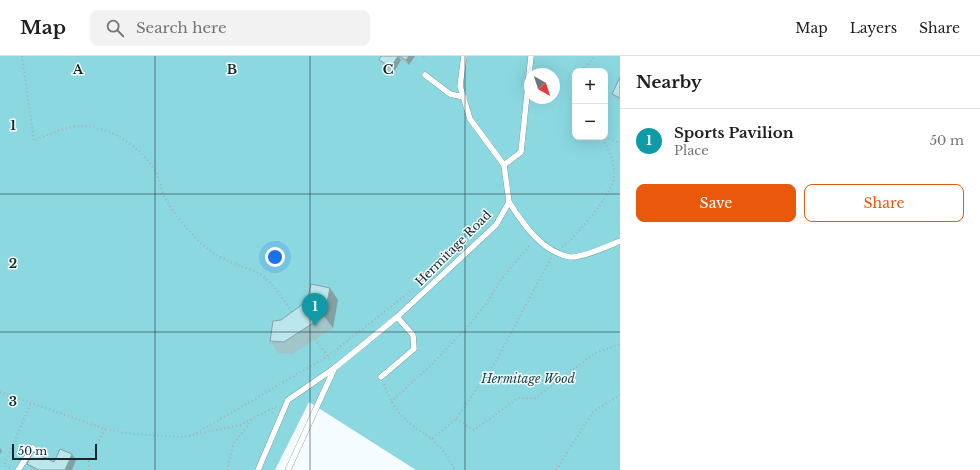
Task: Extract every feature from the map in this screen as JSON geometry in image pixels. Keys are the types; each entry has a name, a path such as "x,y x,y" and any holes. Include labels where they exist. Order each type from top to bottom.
{"lane":[{"path":"464,56 460,86 470,119 504,165 509,202 520,220 537,238 554,252 571,257 591,253 620,241"},
{"path":"504,165 521,152 532,56"},
{"path":"425,75 450,94 464,97"},
{"name":"Hermitage Road","path":"288,400 336,367 397,317 494,227 509,202"},
{"path":"381,378 414,349 413,335 397,317"},
{"path":"288,470 336,367"},
{"path":"258,470 288,400"},
{"path":"18,470 33,448"}],"path":[{"path":"22,56 34,141 47,135 80,126 105,131 132,146 155,172 165,197 184,226 204,246 219,256 239,266 256,271 270,282 296,317"},
{"path":"585,68 594,56"},
{"path":"608,138 620,143"},
{"path":"432,438 456,419 496,360 554,252 570,242 594,213 614,180 613,160 605,140"},
{"path":"391,402 430,366 471,323 490,298 500,281 537,238"},
{"path":"193,435 328,356 421,282"},
{"path":"315,339 336,367"},
{"path":"456,419 474,430 518,398 536,398 595,353 620,344"},
{"path":"381,378 391,402 408,424 432,438 446,453 455,470"},
{"path":"0,392 105,429 133,434 183,437 240,425 288,400"},
{"path":"556,470 593,412 620,395"},
{"path":"13,470 4,465 31,403"},
{"path":"227,470 234,443 254,418"},
{"path":"89,470 88,459 105,429"}],"green space":[{"name":"Hermitage Wood","path":"0,56 620,56 620,470 416,470 309,402 275,470 0,470"}],"building":[{"path":"381,56 398,56 391,67 379,60"},
{"path":"399,56 409,56 406,60"},
{"path":"620,77 620,98 612,94"},
{"path":"311,284 330,288 324,316 284,342 270,341 273,321 281,320 307,301"},
{"path":"60,449 72,454 65,470 39,470 27,464 33,452 54,462"}],"place":[{"name":"Sports Pavilion","path":"315,326"}]}
